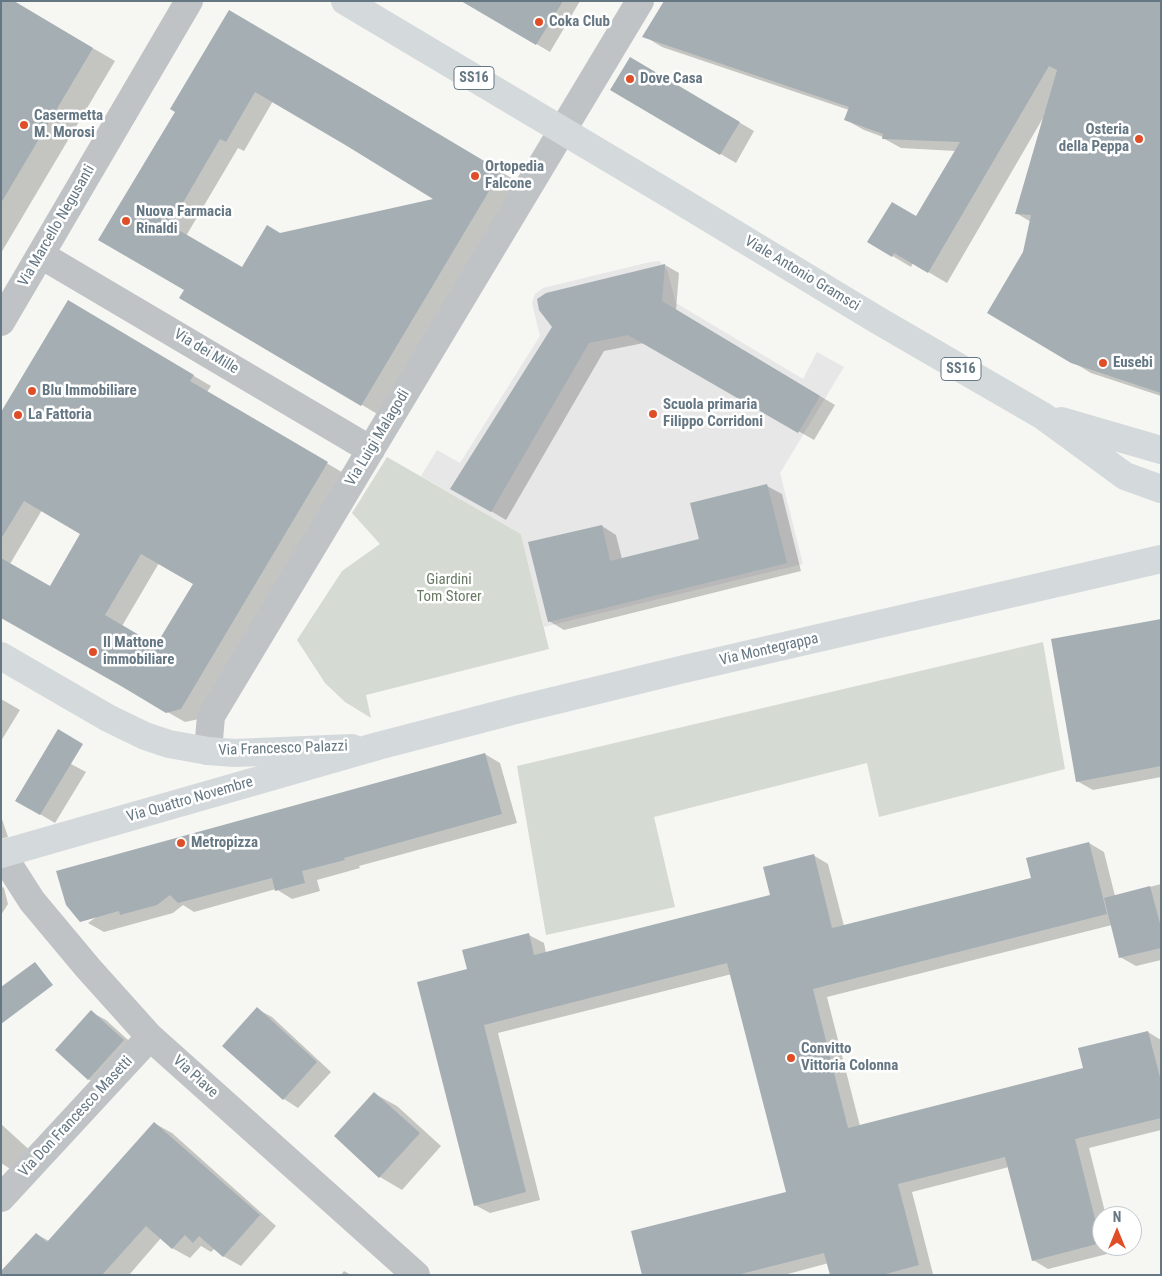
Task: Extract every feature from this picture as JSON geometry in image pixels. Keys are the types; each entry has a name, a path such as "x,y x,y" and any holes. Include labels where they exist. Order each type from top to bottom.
{"main road":[{"name":"Viale Antonio Gramsci","path":"345,1 879,321 1043,416 1125,476 1161,489"},
{"name":"Viale Antonio Gramsci","path":"1043,416 1161,450"},
{"name":"Via Montegrappa","path":"378,746 680,670 1161,559"},
{"name":"Via Francesco Palazzi","path":"1,656 108,718 145,736 169,744 208,751 235,753 378,746"},
{"name":"Via Quattro Novembre","path":"2,854 378,746"}],"street":[{"name":"Via Marcello Negusanti","path":"1,322 189,1"},
{"path":"562,130 640,1"},
{"name":"Via Luigi Malagodi","path":"208,751 211,716 562,130"},
{"name":"Via dei Mille","path":"41,255 371,450"},
{"name":"Via Piave","path":"2,854 32,901 88,968 150,1037 416,1275"},
{"name":"Via Don Francesco Masetti","path":"1,1198 150,1037"}],"shaded area":[{"name":"Scuola primaria Filippo Corridoni","path":"659,261 667,270 676,303 803,379 817,352 844,367 780,473 803,564 544,627 521,534 421,476 437,450 460,463 540,336 532,303 535,294 543,288"}],"green space":[{"name":"Giardini Tom Storer","path":"387,457 521,534 549,649 366,695 371,718 345,702 325,683 297,640 342,571 380,544 352,513"},
{"path":"1043,642 1065,769 879,817 867,763 654,817 675,907 546,935 517,766"}],"building":[{"name":"Casermetta M. Morosi","path":"1,1 14,1 93,48 1,203"},
{"path":"461,1 563,1 536,45"},
{"path":"664,1 1161,1 1161,393 1071,363 987,313 1023,252 1031,215 1015,214 1057,70 1049,66 928,273 894,253 892,257 867,242 892,202 916,216 960,142 882,139 883,134 844,120 849,107 642,37"},
{"path":"229,10 501,171 361,406 179,298 184,290 98,240 175,112 170,109","holes":["255,92 433,199 280,233 267,225 242,267 170,225 220,139 226,142"]},
{"path":"630,57 740,122 720,155 610,90"},
{"path":"665,264 662,301 820,396 798,433 628,335 589,343 491,512 450,489 552,327 539,310 537,299 546,293"},
{"path":"68,300 194,375 190,381 328,462 181,709 166,713 1,618 1,558 50,586 80,534 24,501 1,539 1,412","holes":["141,554 193,584 156,645 105,615"]},
{"path":"767,484 787,563 548,622 528,542 602,525 610,561 699,539 690,503"},
{"path":"1161,619 1161,766 1076,782 1051,639"},
{"path":"58,729 83,744 40,815 15,801"},
{"path":"485,753 502,814 302,871 305,883 275,891 272,878 178,903 170,895 157,905 120,915 119,911 80,922 66,905 56,871"},
{"name":"Convitto Vittoria Colonna","path":"1089,842 1107,914 813,989 848,1128 1083,1068 1078,1048 1148,1031 1161,1081 1161,1118 1075,1139 1092,1207 1092,1245 1032,1261 1005,1157 898,1184 919,1265 882,1275 830,1275 824,1253 737,1275 642,1275 631,1231 786,1192 727,963 484,1025 526,1192 474,1206 417,982 467,969 462,950 529,933 534,955 770,895 763,867 814,854 832,928 1031,878 1026,858"},
{"path":"1150,886 1161,927 1161,948 1119,958 1104,898"},
{"path":"35,962 53,985 1,1024 1,987"},
{"path":"257,1007 317,1062 283,1100 222,1046"},
{"path":"91,1010 124,1040 88,1080 55,1050"},
{"path":"374,1092 420,1133 379,1178 334,1136"},
{"path":"154,1122 260,1215 223,1257 199,1236 193,1243 185,1235 172,1249 146,1226 102,1275 1,1275 1,1271 36,1233 47,1242"}],"place":[{"name":"Coka Club","path":"539,22"},
{"name":"Dove Casa","path":"630,79"},
{"name":"Casermetta M. Morosi","path":"24,125"},
{"name":"Osteria della Peppa","path":"1139,139"},
{"name":"Ortopedia Falcone","path":"475,176"},
{"name":"Nuova Farmacia Rinaldi","path":"126,221"},
{"name":"Eusebi","path":"1103,363"},
{"name":"Blu Immobiliare","path":"32,391"},
{"name":"Scuola primaria Filippo Corridoni","path":"653,414"},
{"name":"La Fattoria","path":"18,415"},
{"name":"Il Mattone immobiliare","path":"93,652"},
{"name":"Metropizza","path":"181,843"},
{"name":"Convitto Vittoria Colonna","path":"791,1058"}]}
